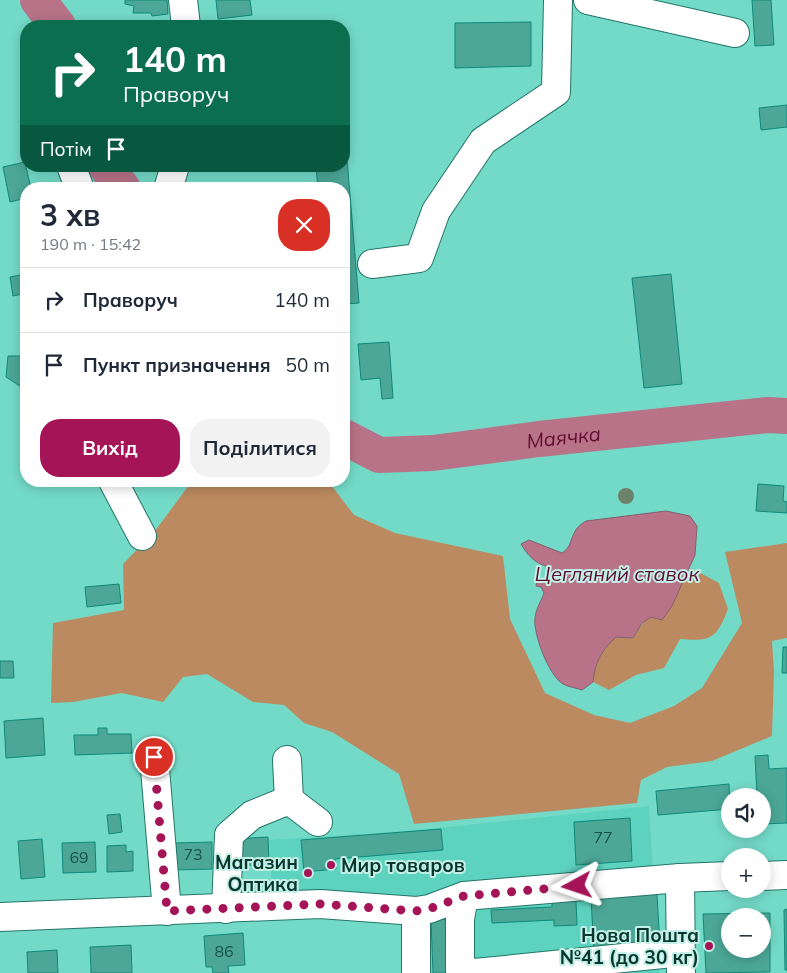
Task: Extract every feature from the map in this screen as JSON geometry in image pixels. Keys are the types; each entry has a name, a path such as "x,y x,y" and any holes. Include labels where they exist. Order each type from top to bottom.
{"street":[{"path":"183,0 185,20"},
{"path":"372,264 419,258 436,211 483,141 556,92 558,0"},
{"path":"588,0 735,33"},
{"path":"117,487 142,536"},
{"path":"154,757 167,911"},
{"path":"287,760 289,800 318,822"},
{"path":"226,909 229,836 252,815 289,800"},
{"path":"771,876 787,875"},
{"path":"0,917 320,904 416,911 429,909 464,896 721,876"},
{"path":"464,896 460,919 460,970 475,972 663,954 680,960 680,878"},
{"path":"416,911 416,973"}],"shaded area":[{"path":"188,487 333,487 354,515 395,533 503,556 510,619 545,693 594,715 630,723 674,706 702,688 742,623 725,552 787,543 787,638 772,641 774,671 772,736 712,761 667,767 641,780 637,803 414,824 399,774 332,732 304,723 284,705 253,702 207,674 183,677 163,702 122,693 73,702 51,703 53,623 124,610 123,564 155,531"},
{"path":"691,568 719,583 728,609 716,632 712,636 699,640 680,639 664,668 636,675 609,690 593,682 597,662 606,647 616,637 633,638"},
{"path":"649,806 659,973 419,973 415,910 273,910 269,840 409,831"}],"water":[{"name":"Цегляний ставок","path":"666,511 690,516 697,526 695,555 672,606 662,620 651,617 642,623 633,638 616,637 606,647 600,657 595,668 593,682 582,690 563,684 552,673 547,664 539,644 535,625 536,611 544,593 541,587 536,586 537,581 545,578 548,572 546,566 531,558 521,544 529,540 562,553 569,546 576,529 586,521"}],"building":[{"path":"125,0 167,0 168,14 152,16 151,13 133,13 134,6 125,4"},
{"path":"216,0 250,0 252,15 218,19"},
{"path":"752,0 771,0 774,45 755,46"},
{"path":"531,22 531,66 455,68 455,23"},
{"path":"787,105 787,127 761,130 759,108"},
{"path":"20,163 20,172 27,172 29,182 20,182 20,200 10,202 3,167"},
{"path":"317,172 348,172 349,182 317,182"},
{"path":"350,195 359,303 350,304"},
{"path":"671,274 682,384 644,388 632,278"},
{"path":"20,275 20,294 13,296 10,277"},
{"path":"389,342 393,398 382,399 380,378 361,380 358,344"},
{"path":"8,356 20,356 20,386 6,377"},
{"path":"758,484 784,486 783,501 787,502 787,513 756,511"},
{"path":"119,584 121,603 87,607 85,587"},
{"path":"783,647 787,647 787,673 782,673"},
{"path":"0,661 13,661 14,678 0,678"},
{"path":"43,718 45,755 6,758 4,721"},
{"path":"98,728 107,728 107,734 131,734 132,753 75,755 74,735 98,735"},
{"path":"768,755 769,769 787,768 787,823 771,824 771,788 757,788 755,756"},
{"path":"729,784 729,788 721,788 721,810 658,815 656,791"},
{"path":"120,814 122,832 109,834 107,815"},
{"path":"630,818 632,861 576,865 574,822"},
{"path":"441,829 443,850 335,859 336,869 304,872 301,840"},
{"path":"268,837 269,864 235,866 234,839"},
{"path":"42,839 45,877 21,879 18,841"},
{"path":"95,842 96,872 63,873 62,843"},
{"path":"212,842 212,869 174,870 174,843"},
{"path":"126,845 126,852 133,851 133,871 107,872 107,846"},
{"path":"657,894 660,946 594,953 591,898"},
{"path":"576,901 577,925 554,926 554,920 492,923 491,910 552,907 552,902"},
{"path":"787,909 787,970 785,970 784,910"},
{"path":"703,914 721,914 721,958 770,958 770,972 706,973"},
{"path":"450,919 453,973 433,973 431,920"},
{"path":"243,933 245,965 228,966 229,973 213,973 212,967 206,967 204,936"},
{"path":"131,945 132,973 91,973 90,947"},
{"path":"57,950 58,973 28,973 27,952"}],"waterway":[{"name":"Маячка","path":"38,0 53,20"},
{"name":"Маячка","path":"110,172 118,182"},
{"name":"Маячка","path":"350,440 379,455 433,453 539,439 768,415 787,416"}],"place":[{"name":"Мир товаров","path":"331,865"},
{"name":"Магазин Оптика","path":"308,873"},
{"name":"Нова Пошта №41 (до 30 кг)","path":"709,946"}],"route":[{"path":"154,757 167,911 320,904 416,911 429,909 464,896 577,886"}]}
